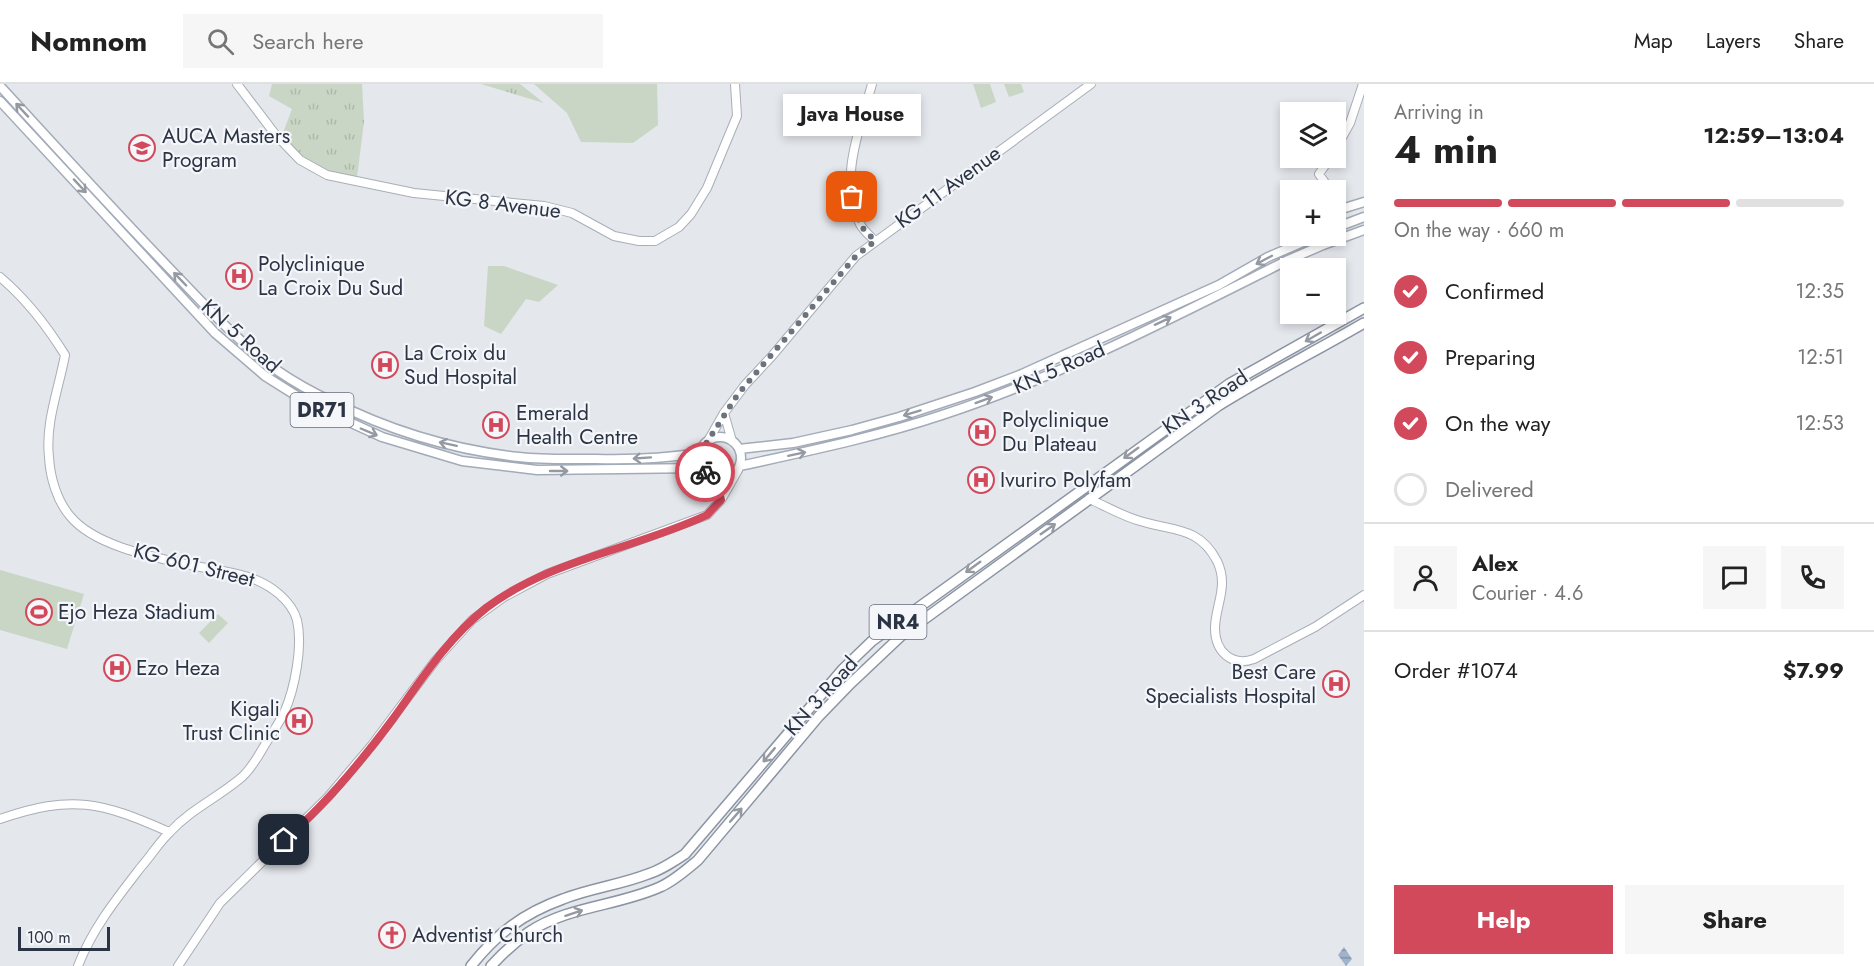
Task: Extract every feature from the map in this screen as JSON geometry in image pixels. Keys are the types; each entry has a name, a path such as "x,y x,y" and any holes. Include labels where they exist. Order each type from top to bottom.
{"highway":[{"name":"KN 3 Road","path":"471,966 495,937 543,907 565,898 650,874 685,855 843,669 872,641 1136,449 1245,373 1364,308"},
{"name":"KN 3 Road","path":"491,966 529,932 548,922 574,912 636,896 662,886 682,873 698,860 819,716 901,636 1191,425 1252,384 1364,323"},
{"path":"1245,373 1252,384"},
{"path":"872,641 885,650"}],"main road":[{"name":"KN 5 Road","path":"0,86 149,247 256,354 279,372 351,411 391,428 432,440 498,454 550,459 626,460 700,453"},
{"name":"KN 5 Road","path":"0,101 215,333 265,376 308,403 382,437 462,461 537,470 702,468"},
{"path":"1346,208 1364,202"},
{"path":"1346,224 1364,217"},
{"name":"KN 5 Road","path":"739,468 836,446 944,415 992,397 1043,377 1295,257 1364,230"},
{"name":"KN 5 Road","path":"739,449 793,443 852,430 975,392 1022,374 1219,285 1287,246"},
{"path":"249,363 256,354"},
{"path":"720,437 732,441 741,455 739,468 728,477 715,478 702,468 700,453 708,441 720,437"}],"street":[{"name":"KG 8 Avenue","path":"237,84 274,134 300,160 327,175 414,193 544,206 572,213 614,236 639,241 655,241 679,227 691,214 707,188 737,116 735,84"},
{"path":"872,84 850,172 852,197 860,225 875,241"},
{"name":"KG 11 Avenue","path":"708,441 724,413 745,385 856,256 1090,84"},
{"path":"1346,130 1363,84"},
{"name":"KG 601 Street","path":"0,277 21,297 50,331 65,355 51,418 49,458 58,494 70,517 95,535 145,554 197,566 228,570 258,579 287,601 296,616 300,634 298,664 285,712 249,770 240,779 189,814 169,832 106,913 78,966"},
{"path":"724,413 732,441"},
{"path":"178,966 220,903 328,797 372,745 435,662 472,620 504,597 547,574 698,519 715,509 739,468"},
{"path":"715,478 721,500"},
{"path":"1089,499 1140,521 1195,535 1205,543 1217,560 1221,571 1222,583 1215,629 1222,649 1230,658 1241,662 1254,659 1315,627 1364,595"},
{"path":"0,819 32,808 71,803 88,804 123,812 169,832"}],"green space":[{"path":"272,84 362,84 364,122 357,177 320,169 298,159 281,138 292,109 269,96"},
{"path":"481,84 520,84 544,103"},
{"path":"534,84 657,84 658,125 633,143 581,142 567,113"},
{"path":"973,84 990,84 996,102 981,108"},
{"path":"1004,84 1021,84 1024,92 1009,97"},
{"path":"488,266 504,266 558,285 539,302 526,299 501,334 484,326"},
{"name":"Ejo Heza Stadium","path":"0,570 84,594 67,649 0,630"},
{"path":"218,614 228,623 209,643 199,633"}],"water":[{"path":"1344,947 1352,959 1346,966 1338,955"}],"way so far":[{"path":"705,472 700,463 700,453 724,413 856,256 875,241 860,225 852,197"}],"place":[{"name":"AUCA Masters Program","path":"142,148"},
{"name":"Java House","path":"852,197"},
{"name":"Polyclinique La Croix Du Sud","path":"239,276"},
{"name":"La Croix du Sud Hospital","path":"385,365"},
{"name":"Emerald Health Centre","path":"496,425"},
{"name":"Polyclinique Du Plateau","path":"982,432"},
{"name":"Ivuriro Polyfam","path":"981,480"},
{"name":"Ejo Heza Stadium","path":"39,612"},
{"name":"Ezo Heza","path":"117,668"},
{"name":"Best Care Specialists Hospital","path":"1336,684"},
{"name":"Kigali Trust Clinic","path":"299,721"},
{"name":"Adventist Church","path":"392,935"}],"route":[{"path":"284,840 297,830 328,797 391,722 435,662 472,620 504,597 547,574 707,515 721,500 715,478 705,472"}]}
